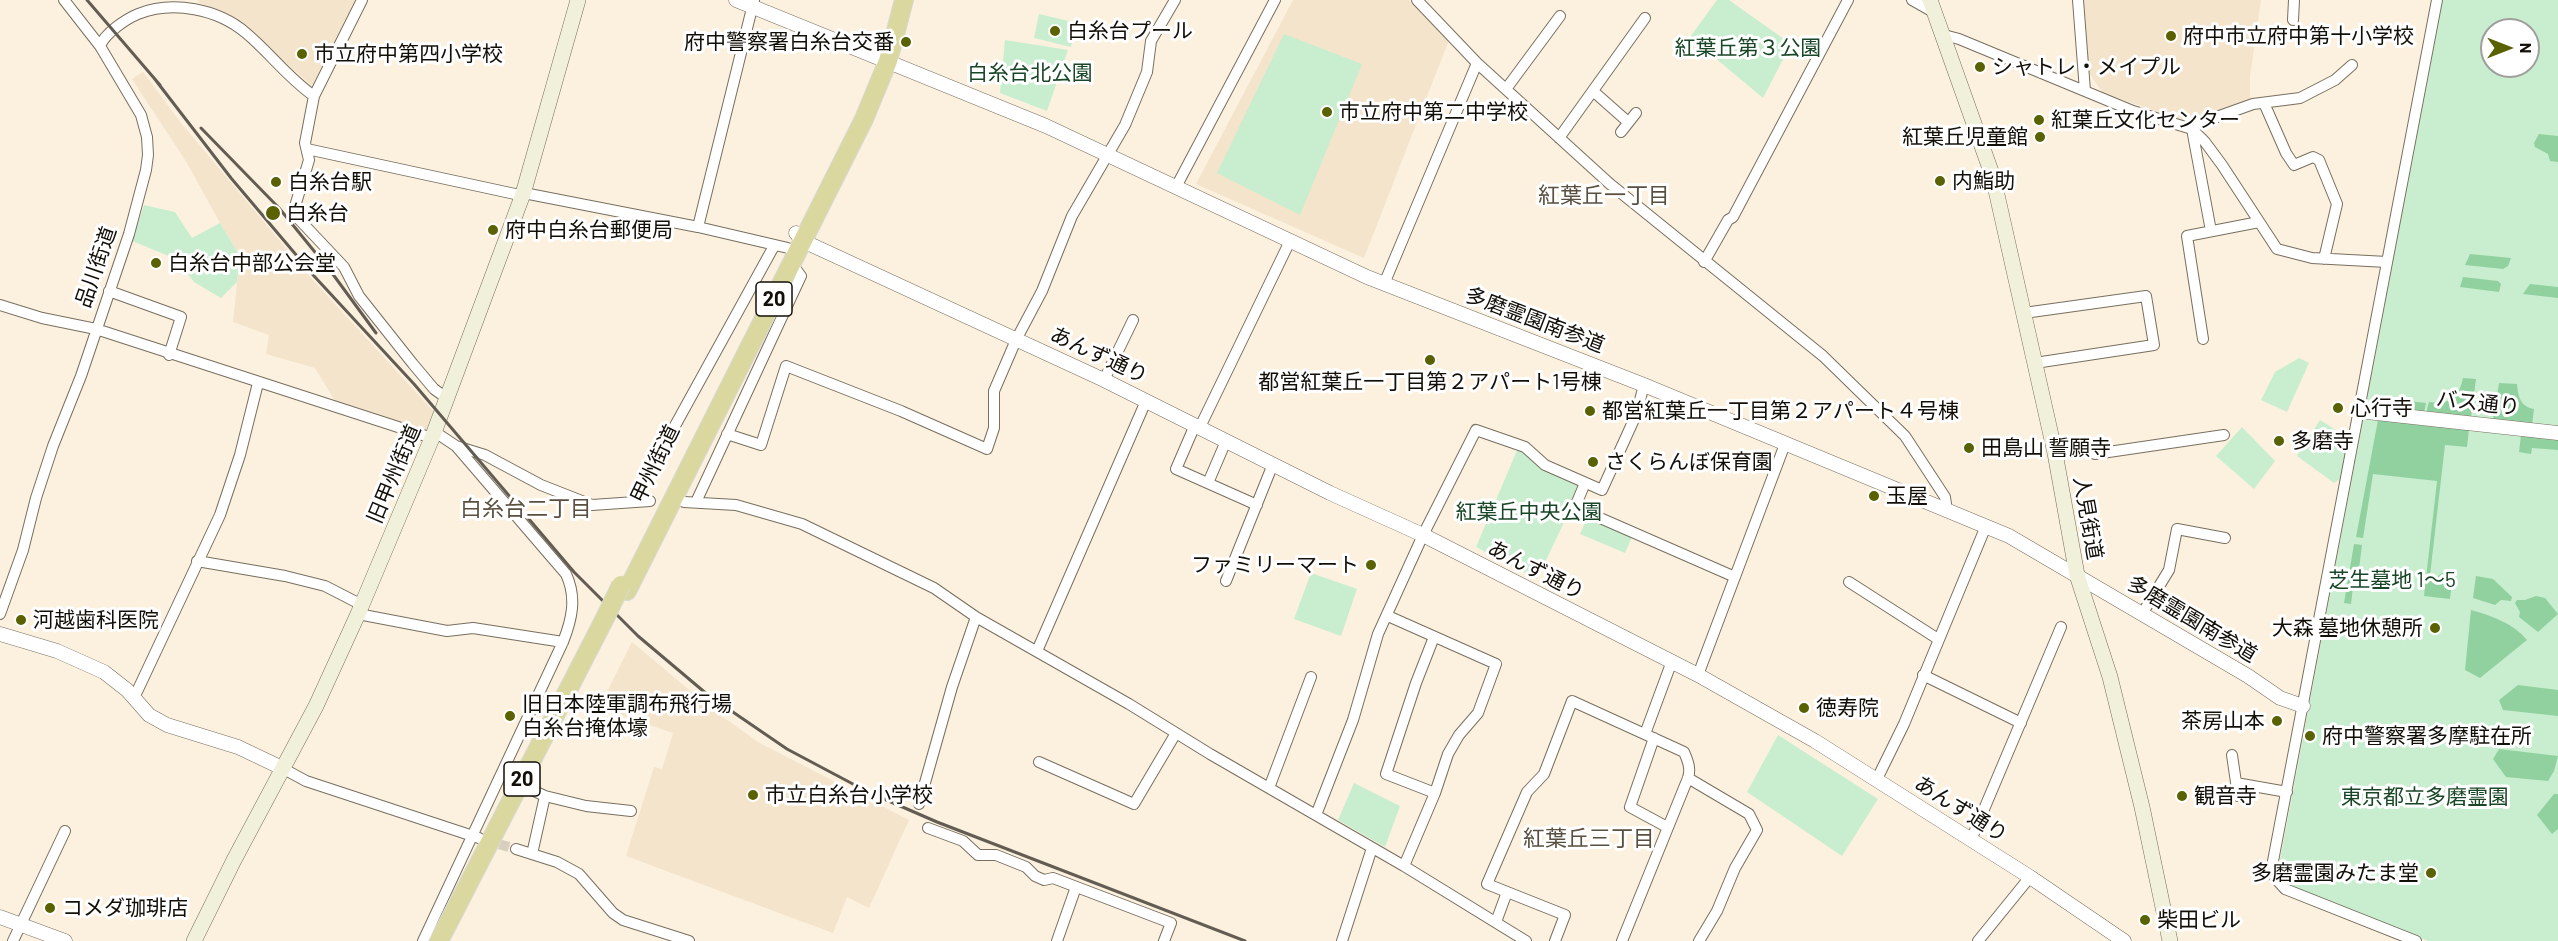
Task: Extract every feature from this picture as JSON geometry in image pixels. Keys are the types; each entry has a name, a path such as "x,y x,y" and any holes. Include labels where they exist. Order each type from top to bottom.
{"highway":[{"name":"甲州街道","path":"883,60 894,0"},
{"name":"甲州街道","path":"452,941 883,60 904,0"},
{"name":"甲州街道","path":"439,941 609,618"}],"main road":[{"name":"旧甲州街道","path":"194,941 313,712 360,610 448,399 523,194 578,0"},
{"name":"人見街道","path":"1933,7 1993,177 2055,453 2077,575 2110,677 2142,807 2170,941"}],"street":[{"name":"品川街道","path":"0,614 23,550 36,498 53,446 81,375 109,291 146,170 147,137 141,115 100,46 64,0"},
{"path":"362,0 314,96 305,143 309,160 293,213 344,267 358,296 412,364 434,389 448,399"},
{"name":"多磨霊園南参道","path":"736,0 753,3 883,60 1046,126 1384,284 1644,385 2009,536 2280,698 2303,706"},
{"path":"726,434 761,445 786,366 901,411 987,449 994,428 994,391 1016,340 1042,291 1072,216 1125,125 1148,72 1151,41 1175,0"},
{"path":"1176,187 1275,0"},
{"path":"1417,0 1477,63 1612,186 1823,356 1905,436 1945,497 1947,511"},
{"path":"1704,262 1728,220 1733,217 1848,0"},
{"path":"1912,0 1933,7"},
{"path":"2078,0 2085,91"},
{"path":"2293,20 2294,0"},
{"path":"2416,941 2293,892 2279,884 2273,872 2273,861 2437,0"},
{"path":"698,227 753,3"},
{"path":"100,46 109,35 140,13 194,4 238,27 314,96"},
{"path":"1506,89 1560,16"},
{"path":"1559,138 1645,18"},
{"path":"1944,35 1959,39 2133,111 2192,129 2222,165 2277,249 2312,258 2387,262"},
{"path":"1384,284 1477,63"},
{"path":"2192,129 2200,123 2242,108 2300,98 2336,80 2352,65"},
{"path":"1593,91 1629,122"},
{"path":"2264,103 2286,153 2294,165 2313,157 2319,160 2337,204 2324,259"},
{"path":"1621,132 1636,113"},
{"path":"2192,129 2211,231"},
{"path":"307,149 791,246"},
{"path":"2203,339 2187,236 2259,222"},
{"path":"1257,505 1176,469 1290,241"},
{"path":"696,502 801,276 791,246"},
{"path":"633,502 791,246"},
{"name":"あんず通り","path":"791,246 1016,340 1104,380 1423,535 1698,675 1783,722 2030,877 2124,941"},
{"path":"109,291 181,317 169,355"},
{"path":"2024,313 2146,296 2154,345 2035,363"},
{"path":"0,305 42,318 96,329 258,383 433,435 485,456 541,485 592,506 650,501"},
{"path":"1104,380 1133,320"},
{"path":"134,698 220,514 240,455 258,383"},
{"path":"1316,815 1353,720 1378,634 1423,535 1476,430 1525,447 1545,465 1602,490 1636,415 1644,385"},
{"path":"1037,651 1146,401"},
{"name":"バス通り","path":"2358,411 2558,433"},
{"path":"2055,453 2086,450 2095,454 2224,435"},
{"path":"1208,483 1226,441"},
{"path":"1698,675 1785,444"},
{"path":"423,941 506,778 571,620 573,589 566,574 456,446"},
{"path":"1226,581 1273,464"},
{"path":"1585,483 1575,507 1735,577"},
{"path":"684,502 736,505 802,524 934,588 976,617 1404,866 1526,941"},
{"path":"1876,781 1904,724 1986,526"},
{"path":"2142,614 2169,570 2177,529 2225,538"},
{"path":"197,561 285,576 325,586 360,610 447,631 472,628 563,642"},
{"path":"1849,582 1938,639"},
{"path":"1388,616 1496,664 1478,713 1459,735 1448,754 1435,793 1404,866"},
{"path":"919,804 952,687 976,617"},
{"path":"1971,840 2061,627"},
{"path":"0,634 57,651 104,672 120,683 149,715 167,725 238,747 306,781 475,837"},
{"path":"1434,637 1386,774 1435,793"},
{"path":"1667,827 1630,807 1672,662"},
{"path":"1923,675 2021,723"},
{"path":"1269,788 1311,677"},
{"path":"1555,941 1565,915 1487,884 1527,792 1544,774 1572,701 1684,752 1690,772 1622,941"},
{"path":"1039,762 1134,804 1176,732"},
{"path":"2232,755 2238,796"},
{"path":"1688,778 1749,814 1757,830 1735,868 1717,911 1699,941"},
{"path":"2236,783 2286,792"},
{"path":"534,791 586,806 631,811"},
{"path":"532,854 545,796"},
{"path":"928,828 963,841 978,855 996,855 1026,867 1035,876 1044,880 1053,878 1171,923 1164,941"},
{"path":"13,941 65,831"},
{"path":"1342,941 1372,848"},
{"path":"516,849 557,862 579,874 613,913 623,920 689,941"},
{"path":"1978,941 2030,877"},
{"path":"1058,941 1076,887"},
{"path":"1496,922 1507,892"},
{"path":"0,917 65,941"}],"shaded area":[{"name":"市立府中第四小学校","path":"199,0 356,0 312,86 241,23 198,2"},
{"name":"市立府中第二中学校","path":"1293,0 1409,0 1449,40 1364,258 1196,184"},
{"name":"府中市立府中第十小学校","path":"2084,0 2261,0 2250,76 2250,101 2188,122 2103,93 2089,73"},
{"path":"143,72 181,123 311,278 434,412 426,430 392,423 337,404 315,368 266,354 269,335 233,322 240,256 187,163 132,79"},
{"name":"市立白糸台小学校","path":"632,642 712,709 758,742 909,820 869,908 847,897 833,933 626,856 654,767 662,769 673,733 599,708"}],"green space":[{"name":"紅葉丘第３公園","path":"1717,0 1729,0 1791,44 1763,98 1690,37"},
{"name":"東京都立多磨霊園","path":"2442,0 2558,0 2558,941 2428,941 2295,888 2283,877 2279,865"},
{"name":"白糸台プール","path":"1039,14 1077,23 1071,47 1034,38"},
{"path":"1284,34 1362,64 1300,215 1217,173"},
{"name":"白糸台北公園","path":"1005,40 1068,50 1047,111 1000,93"},
{"path":"2539,134 2558,136 2558,162 2550,161 2548,154 2535,147 2534,143"},
{"path":"144,205 175,212 192,238 220,223 240,256 237,282 221,298 194,282 176,259 132,241"},
{"path":"2470,254 2511,258 2508,266 2503,269 2465,265"},
{"path":"2463,277 2498,281 2501,284 2499,292 2460,287"},
{"path":"2530,284 2558,287 2558,298 2523,294"},
{"path":"2299,358 2309,363 2287,412 2261,400 2275,372"},
{"path":"2463,378 2476,379 2471,418 2426,413 2429,402 2436,403 2452,399 2459,391"},
{"path":"2499,383 2517,384 2521,401 2534,409 2532,425 2493,420"},
{"path":"2381,398 2426,403 2424,413 2380,408"},
{"path":"2320,420 2336,430 2334,434 2348,443 2342,478 2334,483 2297,456"},
{"path":"2378,420 2469,429 2467,447 2445,445 2430,575 2437,577 2442,573 2453,574 2450,599 2424,596 2437,481 2373,474 2363,538 2356,537"},
{"path":"2242,427 2275,461 2254,489 2216,456"},
{"path":"2521,435 2558,439 2558,450 2532,448 2531,454 2519,452"},
{"name":"紅葉丘中央公園","path":"1518,448 1579,483 1581,487 1537,579 1476,547"},
{"path":"1589,514 1632,537 1625,553 1580,534"},
{"path":"2354,544 2362,545 2359,569 2355,568 2351,604 2344,603"},
{"path":"1311,573 1357,589 1341,636 1294,619"},
{"path":"2476,576 2493,579 2512,597 2511,601 2501,600 2495,605 2473,598"},
{"path":"2536,596 2545,598 2558,614 2538,632 2519,617 2520,612 2515,603 2517,600"},
{"path":"2471,610 2509,625 2527,640 2480,678 2465,670"},
{"path":"2518,685 2558,690 2558,716 2503,710 2499,700"},
{"path":"1778,735 1878,799 1842,856 1747,792"},
{"path":"2499,749 2558,756 2554,771 2548,781 2506,777 2493,759"},
{"path":"1354,783 1400,806 1385,847 1338,820"},
{"path":"2554,794 2558,794 2558,829 2552,834 2537,815"}],"tunnel":[{"path":"485,840 516,849"}],"railway":[{"path":"87,0 160,85"},
{"path":"154,78 231,178 314,276 414,384 574,572 638,636 708,695 787,749 868,792 937,822 1245,941"},
{"path":"201,128 279,208 332,273 376,333"}],"place":[{"name":"白糸台プール","path":"1055,31"},
{"name":"府中市立府中第十小学校","path":"2171,36"},
{"name":"府中警察署白糸台交番","path":"906,42"},
{"name":"市立府中第四小学校","path":"302,54"},
{"name":"シャトレ・メイプル","path":"1980,67"},
{"name":"市立府中第二中学校","path":"1327,112"},
{"name":"紅葉丘文化センター","path":"2039,120"},
{"name":"紅葉丘児童館","path":"2040,137"},
{"name":"内鮨助","path":"1940,181"},
{"name":"白糸台駅","path":"276,182"},
{"name":"白糸台","path":"273,213"},
{"name":"府中白糸台郵便局","path":"493,230"},
{"name":"白糸台中部公会堂","path":"156,263"},
{"name":"都営紅葉丘一丁目第２アパート1号棟","path":"1430,360"},
{"name":"心行寺","path":"2338,408"},
{"name":"都営紅葉丘一丁目第２アパート４号棟","path":"1590,411"},
{"name":"多磨寺","path":"2279,441"},
{"name":"田島山 誓願寺","path":"1969,448"},
{"name":"さくらんぼ保育園","path":"1593,462"},
{"name":"玉屋","path":"1874,496"},
{"name":"ファミリーマート","path":"1371,565"},
{"name":"河越歯科医院","path":"21,620"},
{"name":"大森 墓地休憩所","path":"2435,628"},
{"name":"徳寿院","path":"1804,708"},
{"name":"旧日本陸軍調布飛行場 白糸台掩体壕","path":"510,716"},
{"name":"茶房山本","path":"2277,721"},
{"name":"府中警察署多摩駐在所","path":"2310,736"},
{"name":"市立白糸台小学校","path":"753,795"},
{"name":"観音寺","path":"2182,796"},
{"name":"多磨霊園みたま堂","path":"2431,873"},
{"name":"コメダ珈琲店","path":"50,908"},
{"name":"柴田ビル","path":"2145,920"}],"district":[{"name":"紅葉丘一丁目","path":"1604,196"},
{"name":"白糸台二丁目","path":"526,509"},
{"name":"紅葉丘三丁目","path":"1589,839"}],"park label":[{"name":"芝生墓地 1～5","path":"2392,580"}]}
